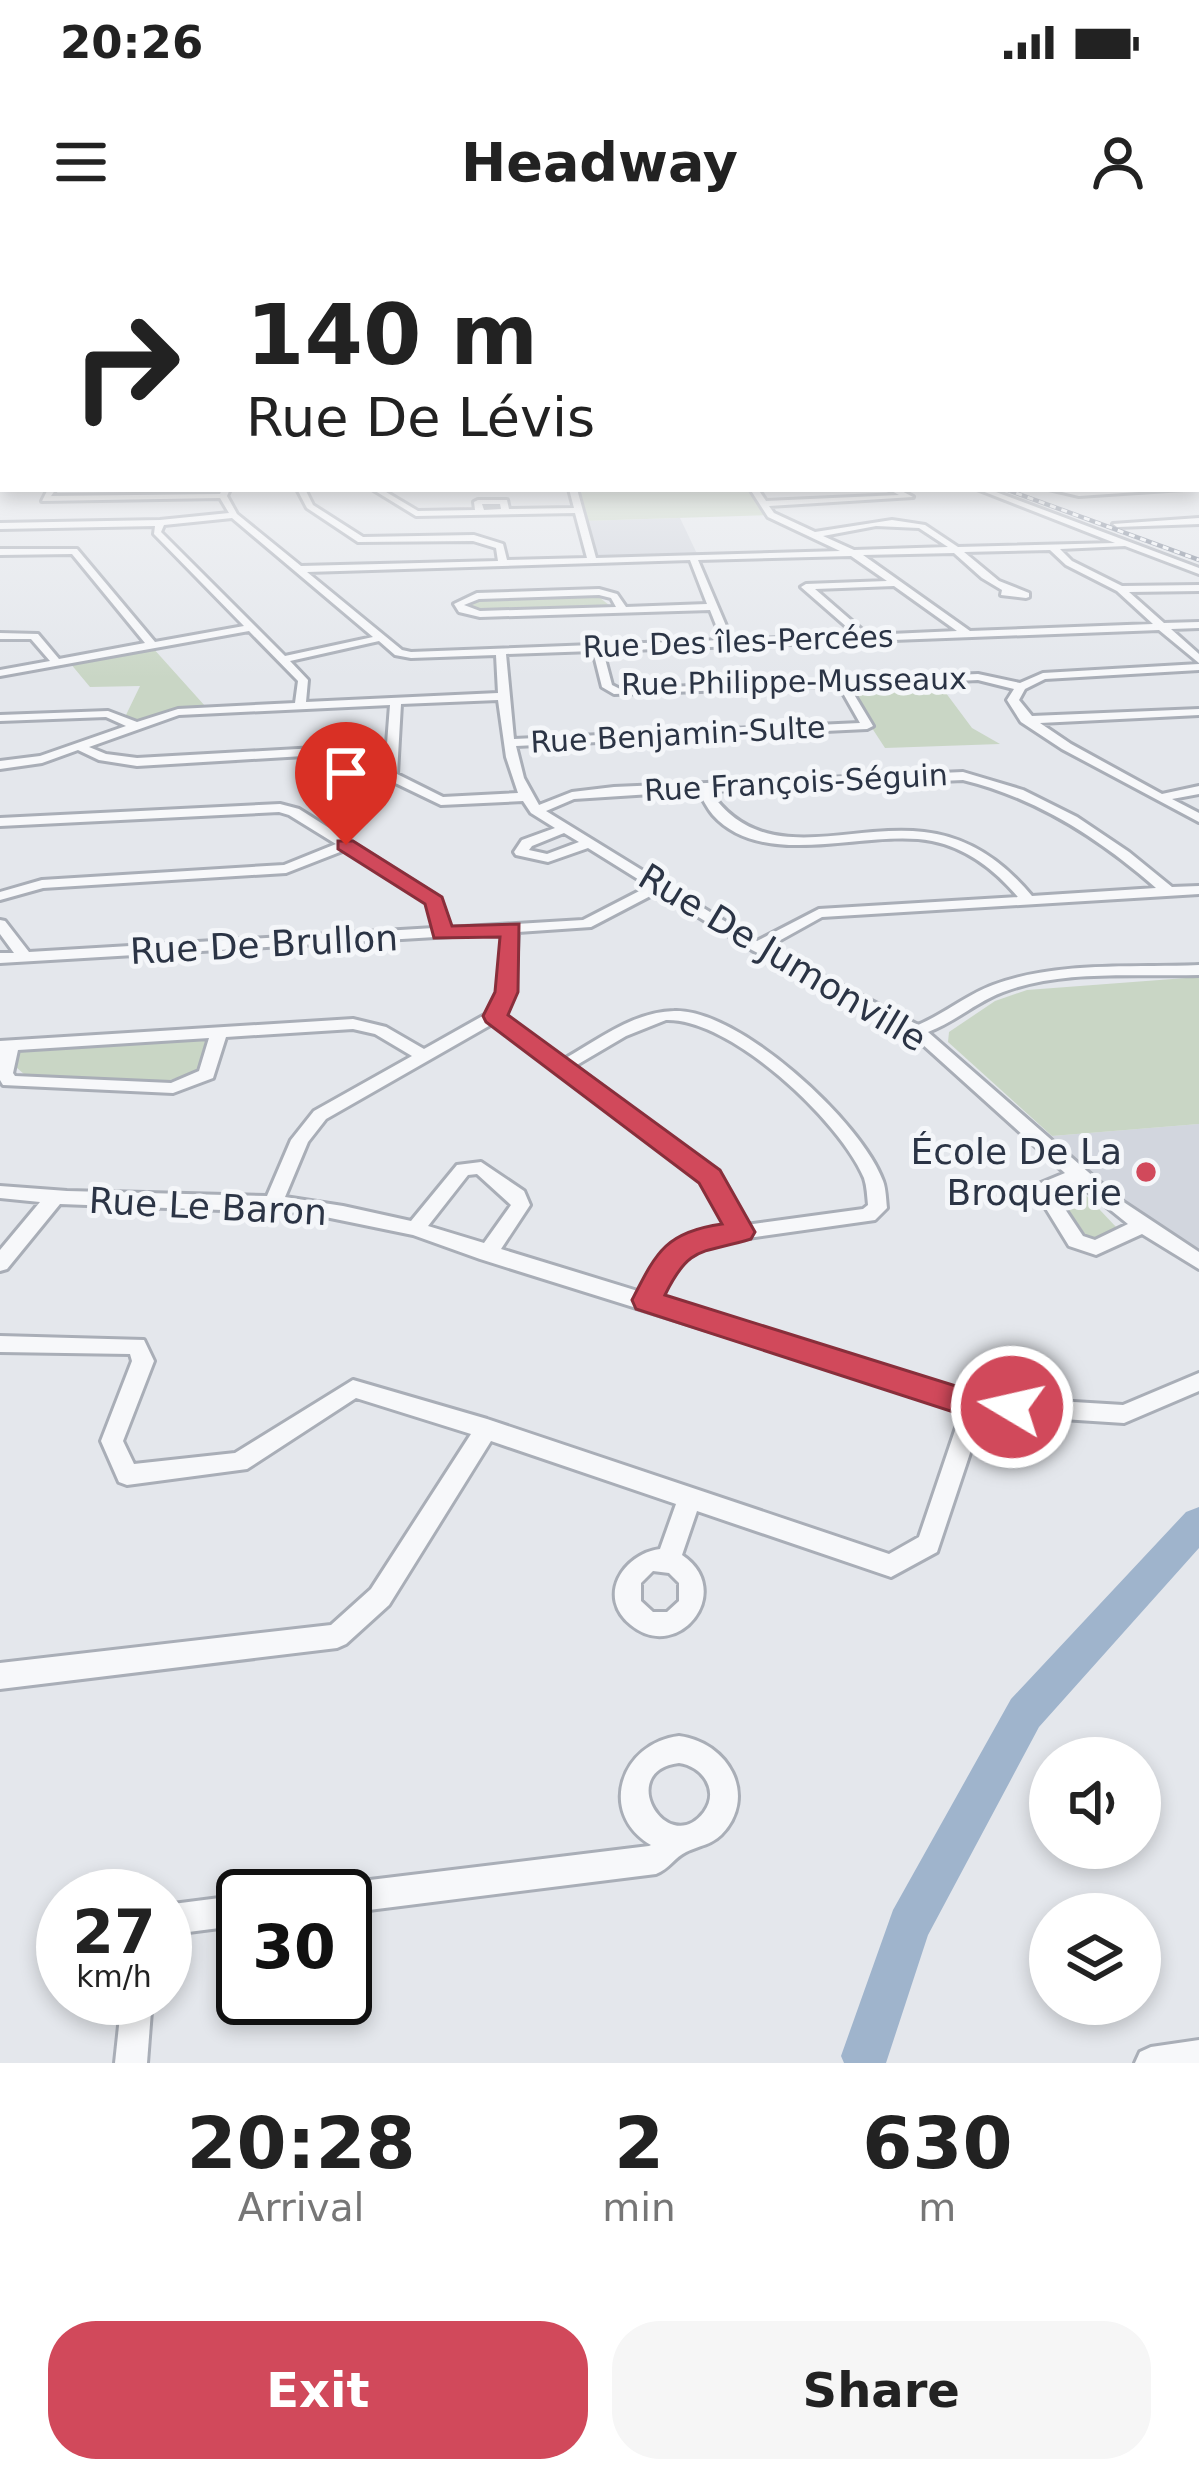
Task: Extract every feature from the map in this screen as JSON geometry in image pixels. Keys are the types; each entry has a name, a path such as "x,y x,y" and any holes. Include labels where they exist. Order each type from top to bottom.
{"street":[{"path":"231,507 234,515 381,638"},
{"path":"312,507 361,540 485,540 500,546 503,564"},
{"path":"405,507 416,514 580,510"},
{"path":"579,507 593,562"},
{"path":"765,507 855,554 968,634"},
{"path":"1027,507 1199,572"},
{"path":"0,526 160,523 234,515"},
{"path":"1117,524 1199,521"},
{"path":"160,523 157,532 303,680 300,706"},
{"path":"815,535 900,523 936,533 980,577 1008,590"},
{"path":"301,569 1122,545"},
{"path":"1053,548 1069,563 1120,589 1199,664"},
{"path":"0,552 74,551 152,645"},
{"path":"694,560 728,642"},
{"path":"866,638 806,587 896,583"},
{"path":"1120,589 1199,588"},
{"path":"623,610 614,596 599,592 477,596 459,604 462,610 480,614 623,610 713,607"},
{"name":"Rue Des îles-Percées","path":"285,659 381,638 399,653 1199,625"},
{"path":"0,673 253,627"},
{"path":"0,636 34,636 57,664"},
{"name":"Rue Philippe-Musseaux","path":"597,647 607,687 618,692 978,676 1021,686"},
{"name":"Rue De Jumonville","path":"501,651 510,743 524,797 536,810 757,946 917,1031 1141,1226 1199,1262"},
{"path":"1199,664 1062,674 1021,686 1013,700 1025,720 1199,818"},
{"name":"Rue Benjamin-Sulte","path":"510,743 868,726 842,682"},
{"path":"0,765 80,747 135,726 202,709 503,696"},
{"path":"396,701 391,776 441,801 524,797"},
{"path":"1025,720 1199,712"},
{"path":"0,718 108,714 135,726"},
{"path":"80,747 137,762 392,747"},
{"name":"Rue François-Séguin","path":"536,810 586,794 963,776 1003,783 1110,846 1169,892"},
{"path":"702,788 710,805 724,818 778,841 919,835 955,844 1006,872 1028,900"},
{"path":"1163,797 1199,790"},
{"path":"0,822 280,808 294,812 435,902 442,934"},
{"path":"566,828 527,843 521,852 539,860 591,842"},
{"path":"0,896 42,884 286,869 346,845"},
{"name":"Rue De Brullon","path":"0,958 586,924 662,885"},
{"path":"757,946 818,913 1199,890"},
{"path":"0,924 25,957"},
{"path":"272,1203 300,1140 320,1115 495,1016 507,992 511,929"},
{"path":"917,1031 942,1022 980,997 1021,982 1199,970"},
{"path":"495,1016 710,1177 740,1232"},
{"path":"562,1066 656,1018 699,1019 791,1076 814,1097 864,1156 880,1197 878,1208 868,1215 700,1238 668,1258 647,1300"},
{"path":"219,1032 207,1074 173,1088 9,1081 5,1073 5,1045 219,1032 353,1024 380,1030 425,1057"},
{"path":"415,1229 463,1169 482,1168 517,1196 520,1204 487,1254"},
{"path":"1078,1174 1048,1188 1046,1194 1076,1241 1096,1248 1141,1226"},
{"name":"Rue Le Baron","path":"0,1192 53,1198 272,1203 334,1210 415,1229 975,1405 1124,1414 1199,1382"},
{"path":"0,1264 53,1198"},
{"path":"0,1344 137,1346 143,1361 112,1441 127,1474 239,1462 352,1389 487,1427 689,1501 891,1566 928,1544 975,1405"},
{"path":"0,1676 337,1636 380,1597 487,1427"},
{"path":"668,1562 689,1501"},
{"path":"372,1895 656,1860 677,1839"},
{"path":"131,2063 135,2025"},
{"path":"1151,2063 1199,2056"}],"shaded area":[{"path":"680,518 700,560 593,562 583,521"},
{"name":"École De La Broquerie","path":"1199,1124 1199,1252 1134,1209 1052,1136"}],"green space":[{"path":"579,507 766,507 771,515 583,521"},
{"path":"595,594 609,605 484,612 464,605 476,599"},
{"path":"152,647 205,706 136,722 126,715 140,686 90,687 70,663"},
{"path":"934,677 972,728 1000,744 885,748 842,682"},
{"path":"1199,977 1199,1124 1052,1136 948,1042 949,1032 995,1001 1027,990"},
{"path":"207,1038 198,1071 167,1081 25,1075 16,1067 19,1049"},
{"path":"1065,1188 1081,1190 1117,1228 1100,1239 1087,1237 1059,1196"}],"waterway":[{"path":"865,2056 909,1926 1025,1713 1199,1523"}],"railway":[{"path":"1054,507 1199,560"}],"place":[{"name":"École De La Broquerie","path":"1146,1172"}],"route":[{"path":"346,845 435,902 442,934 511,929 507,992 495,1016 710,1177 740,1232 700,1238 678,1250 668,1258 647,1300 975,1405 1012,1407"}]}
